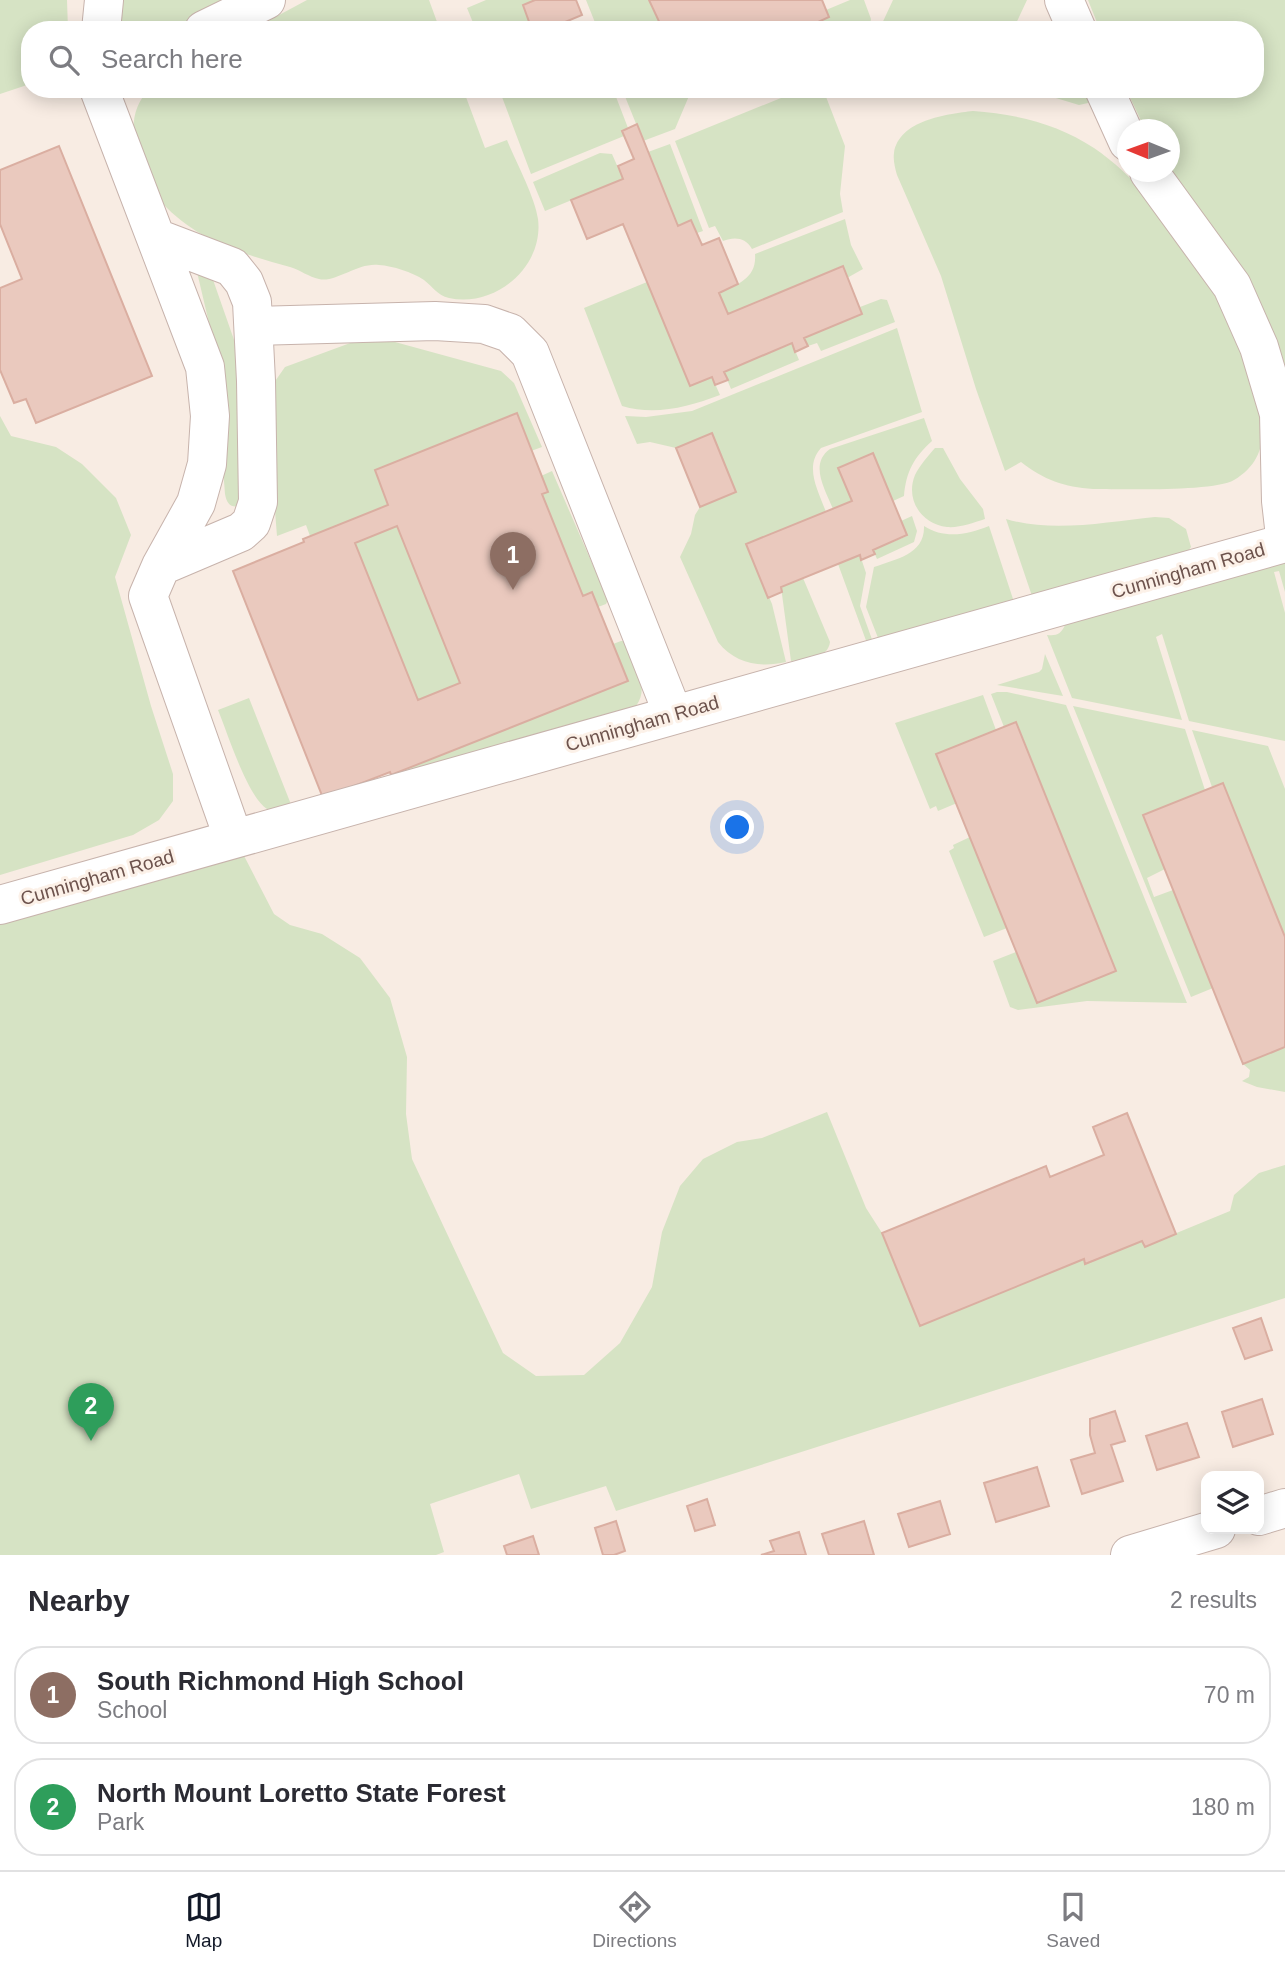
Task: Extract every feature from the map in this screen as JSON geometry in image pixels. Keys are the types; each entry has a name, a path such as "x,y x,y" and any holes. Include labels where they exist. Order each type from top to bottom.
{"street":[{"path":"102,21 104,0"},
{"path":"223,21 266,0"},
{"path":"1064,0 1073,21"},
{"path":"102,98 205,367 210,416 206,464 196,503 161,566 148,596 233,837"},
{"path":"1108,98 1118,119"},
{"path":"1156,182 1232,286 1259,347 1279,414 1281,501 1285,536"},
{"path":"156,238 232,267 244,282 252,302 258,502 251,523 241,532 161,566"},
{"path":"254,326 435,321 484,324 510,333 530,353 673,715"},
{"name":"Cunningham Road","path":"0,905 233,837 1285,543"},
{"path":"1264,1514 1285,1508"},
{"path":"1130,1555 1201,1534"}],"green space":[{"path":"0,0 67,0 68,21 21,21 21,87 0,94"},
{"path":"122,0 232,0 189,21 121,21"},
{"path":"307,0 429,0 437,21 268,21"},
{"path":"486,0 535,0 523,5 529,21 472,21 467,8"},
{"path":"586,0 649,0 659,21 594,21"},
{"path":"850,0 864,0 871,21 822,21 829,17 826,10"},
{"path":"893,0 1027,0 1017,21 883,21"},
{"path":"1088,0 1285,0 1285,376 1176,182 1180,182 1180,119 1140,119 1130,98 1264,98 1264,21 1096,21"},
{"path":"142,98 466,98 485,148 507,140 525,180 538,219 538,237 533,253 525,268 499,290 483,297 466,299 445,297 419,277 390,267 363,266 333,278 319,279 225,246 180,220 158,196 138,152 134,136 134,119"},
{"path":"502,98 616,98 628,128 622,131 624,136 531,174"},
{"path":"626,98 688,98 675,129 643,141"},
{"path":"781,98 826,98 845,146 840,194 843,212 752,249 739,239 723,241 715,226 709,228 675,141"},
{"path":"1056,98 1089,98 1088,103 1079,105"},
{"path":"973,111 1005,115 1066,133 1111,161 1117,166 1117,182 1134,182 1157,208 1195,262 1228,316 1235,335 1256,396 1262,427 1262,442 1248,469 1234,480 1223,484 1145,489 1093,489 1073,486 1038,474 1021,462 1005,471 941,276 897,175 894,161 898,142 905,133 914,126 950,114"},
{"path":"670,144 703,231 697,233 691,221 678,226 648,152"},
{"path":"600,153 612,154 623,179 545,211 533,182"},
{"path":"845,219 851,245 863,269 847,278 842,266 728,314 719,293 749,275 755,262 755,254"},
{"path":"197,272 211,274 240,357 241,506 230,504 225,494 213,340"},
{"path":"647,282 712,377 720,395 671,409 647,410 622,406 584,308"},
{"path":"881,299 887,300 895,322 821,351 817,343 808,346 804,338 862,314 860,307"},
{"path":"897,328 922,412 821,448 813,463 813,471 826,512 746,544 772,604 786,662 758,664 740,660 718,642 680,557 700,507 736,492 712,433 676,448 650,442 637,444 625,416 646,417 692,411"},
{"path":"380,340 501,371 514,383 542,447 531,451 516,413 375,470 388,505 310,536 306,525 277,536 269,434 271,387 285,367 353,342"},
{"path":"792,343 799,360 731,389 724,372"},
{"path":"0,416 11,436 56,447 82,464 116,498 131,535 115,577 173,774 173,801 159,820 133,835 0,875"},
{"path":"924,418 932,441 912,466 904,496 893,501 873,453 838,468 852,501 833,509 820,469 820,462 830,449"},
{"path":"935,448 943,448 960,479 983,509 985,519 947,527 930,521 918,509 912,493 912,484 922,464"},
{"path":"552,471 608,600 606,604 598,607 592,592 583,596 542,494 548,492 541,476"},
{"path":"912,516 917,531 914,542 877,559 873,550 907,536 901,521"},
{"path":"1169,518 1186,529 1191,547 1186,554 1033,599 1006,519 1061,526"},
{"path":"397,526 460,683 418,700 355,543"},
{"path":"924,526 939,533 956,534 989,526 1015,605 880,643 866,607 874,567 908,554 920,543"},
{"path":"860,555 866,573 860,606 874,645 868,646 838,564"},
{"path":"1285,555 1285,592 1279,571 1274,572 1285,613 1285,741 1189,721 1162,634 1156,637 1182,720 1072,698 1047,635 1058,634 1065,625"},
{"path":"803,578 830,642 821,655 791,661 781,587"},
{"path":"624,641 641,682 642,690 636,706 406,776 403,770 627,681 613,644"},
{"path":"1045,654 1063,696 997,685 1039,672"},
{"path":"997,692 1066,705 1187,1003 1087,1001 1018,1010 1010,1007 993,961 1016,952 1037,1003 1116,971 1017,723 1004,727 991,694"},
{"path":"983,695 996,730 957,803 938,811 936,806 930,809 895,723"},
{"path":"249,698 294,812 273,812 260,802 245,778 218,710"},
{"path":"1073,706 1185,729 1205,790 1165,869 1147,878 1154,897 1173,890 1213,988 1191,997"},
{"path":"1192,730 1268,746 1285,789 1285,937 1223,783 1212,787"},
{"path":"970,837 1007,928 984,937 949,851 954,848 953,845"},
{"path":"241,850 274,914 290,925 322,934 360,958 390,998 407,1057 406,1114 412,1159 503,1353 536,1376 584,1375 620,1343 652,1287 662,1232 680,1186 703,1159 737,1142 762,1138 827,1112 866,1208 882,1233 920,1326 1084,1259 1085,1263 1142,1241 1145,1246 1230,1211 1234,1195 1259,1173 1285,1165 1285,1298 616,1511 606,1486 531,1509 519,1474 430,1504 444,1552 436,1555 0,1555 0,918"},
{"path":"1285,1047 1285,1092 1242,1081 1249,1077 1250,1070 1243,1064"}],"building":[{"path":"535,0 576,0 582,15 568,21 529,21 523,5"},
{"path":"649,0 822,0 829,17 820,21 659,21"},
{"path":"637,124 678,226 691,220 702,245 719,238 738,284 719,293 728,314 843,266 862,314 804,338 808,346 795,352 792,343 724,372 728,380 715,385 712,377 690,386 623,224 587,239 571,200 623,179 618,166 634,159 622,131"},
{"path":"59,146 152,376 36,423 26,399 14,403 0,370 0,288 22,279 0,224 0,170"},
{"path":"517,413 548,492 542,494 583,596 592,592 628,681 391,775 390,772 323,798 233,571 388,505 375,470","holes":["397,526 460,683 418,700 355,543"]},
{"path":"712,433 736,492 700,507 676,448"},
{"path":"873,453 907,535 873,550 875,554 861,560 860,555 781,587 782,592 768,598 746,544 852,501 838,468"},
{"path":"1016,722 1116,971 1037,1003 936,754"},
{"path":"1223,783 1285,937 1285,1047 1243,1064 1143,815"},
{"path":"1127,1113 1176,1234 1145,1247 1142,1241 1085,1264 1084,1259 920,1326 882,1233 1046,1166 1050,1177 1104,1155 1093,1127"},
{"path":"1261,1318 1272,1350 1245,1359 1233,1328"},
{"path":"1262,1399 1273,1434 1233,1447 1222,1412"},
{"path":"1115,1411 1125,1441 1111,1445 1123,1481 1082,1494 1071,1460 1095,1453 1090,1435 1090,1419"},
{"path":"1187,1423 1199,1457 1157,1470 1146,1436"},
{"path":"1037,1467 1049,1506 996,1522 984,1483"},
{"path":"707,1499 715,1525 695,1531 687,1506"},
{"path":"940,1501 950,1534 909,1547 898,1514"},
{"path":"616,1521 625,1551 603,1555 595,1528"},
{"path":"864,1521 874,1555 829,1555 822,1534"},
{"path":"799,1532 806,1555 761,1555 774,1551 770,1541"},
{"path":"533,1536 539,1555 507,1555 504,1546"}],"place":[{"name":"South Richmond High School","path":"513,590"},
{"name":"North Mount Loretto State Forest","path":"91,1441"}]}
